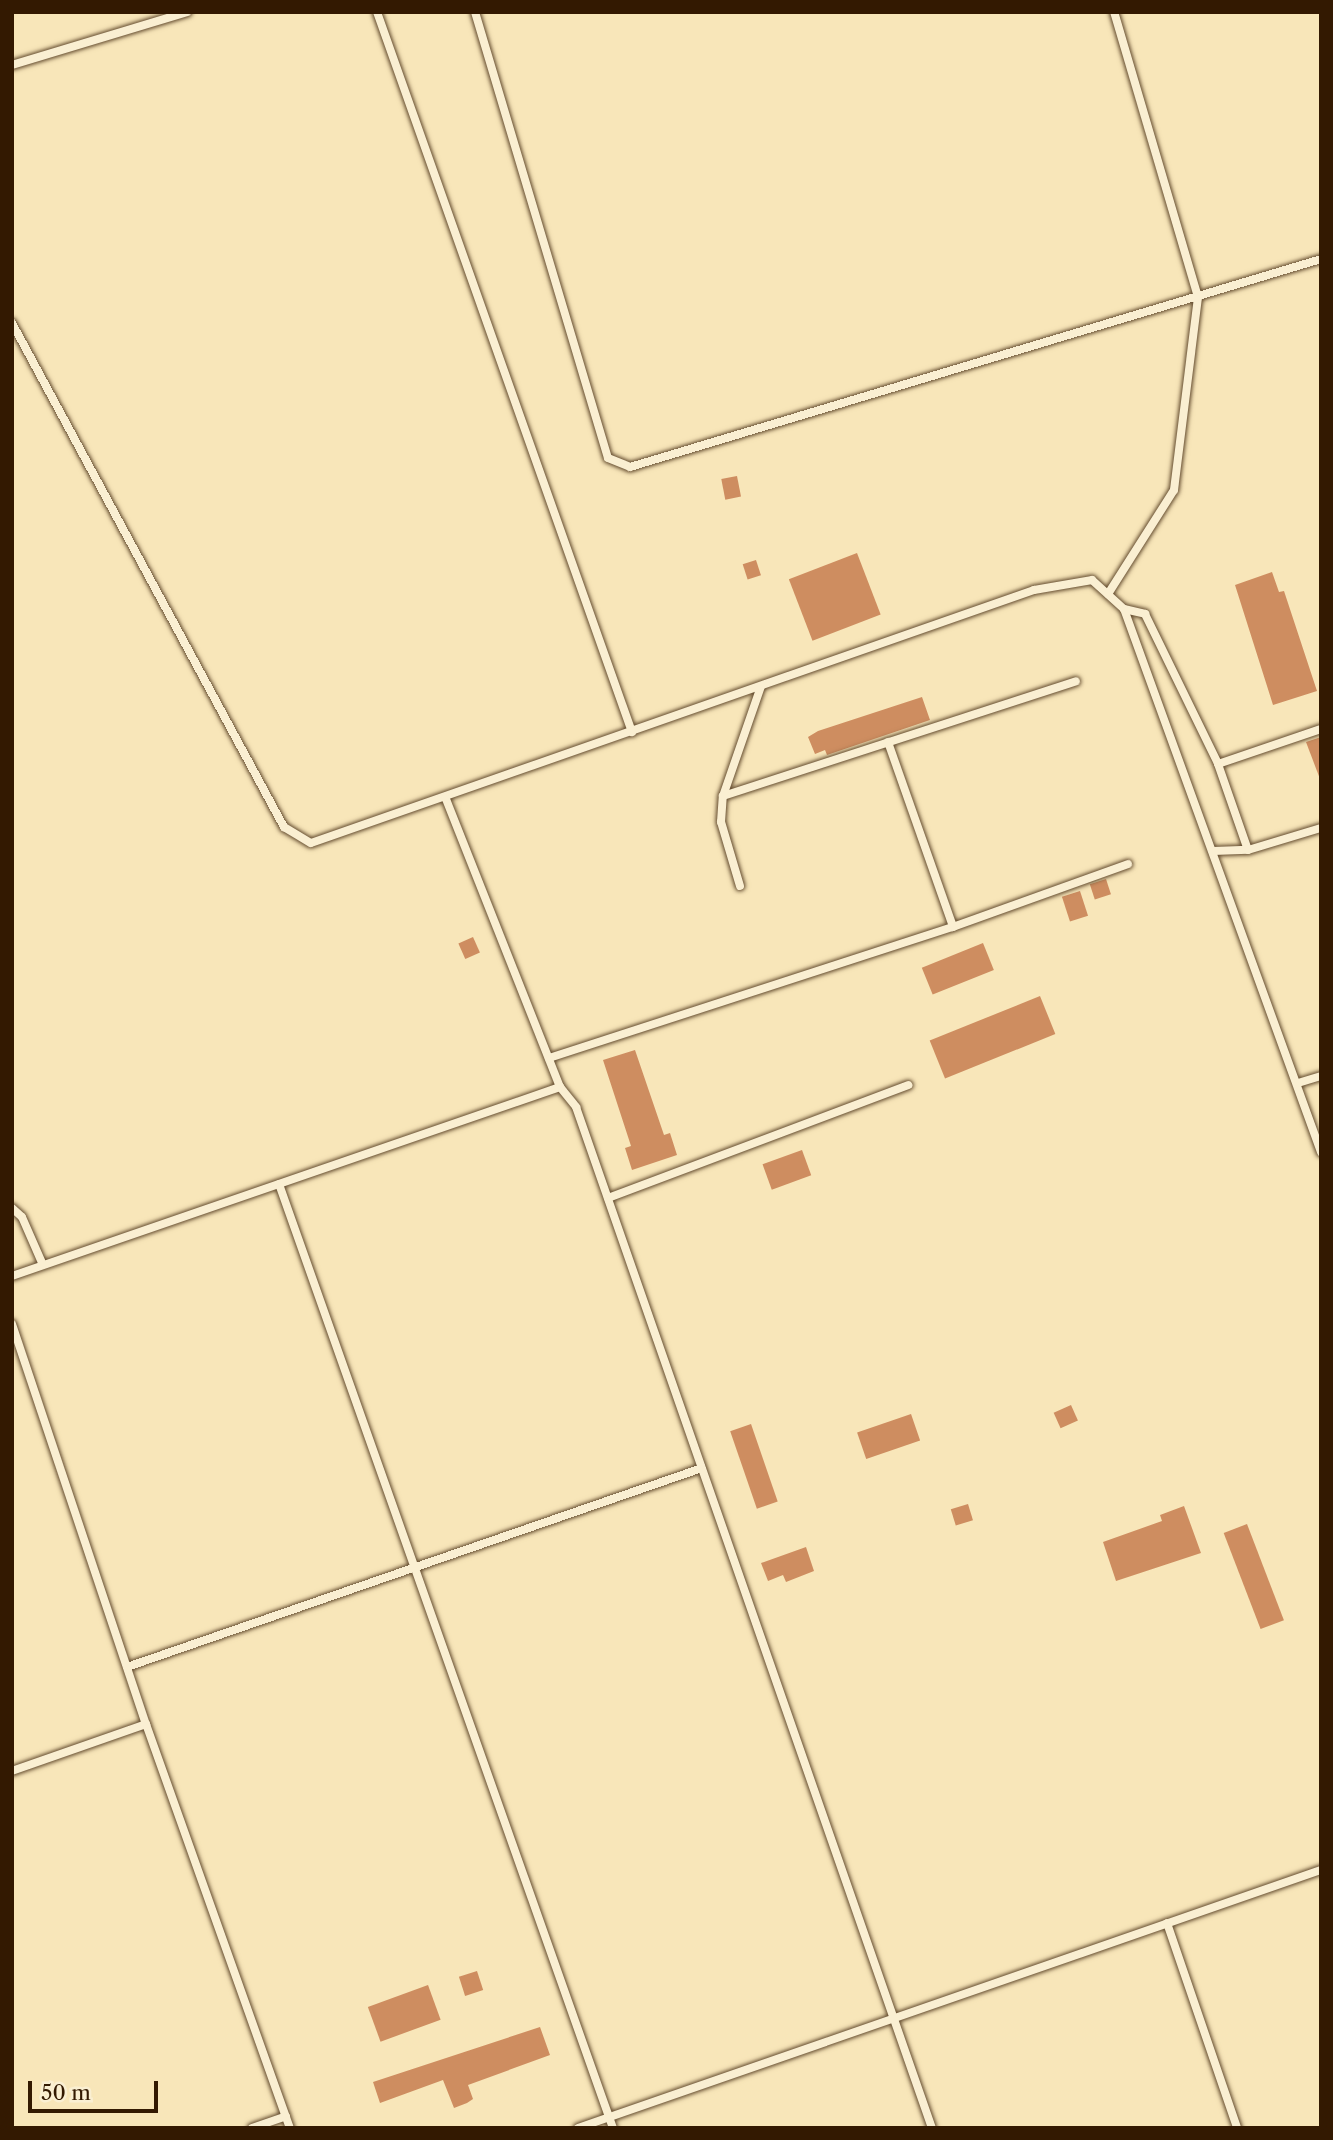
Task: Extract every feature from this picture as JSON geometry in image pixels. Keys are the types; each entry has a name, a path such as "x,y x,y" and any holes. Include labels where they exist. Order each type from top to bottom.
{"lane":[{"path":"12,65 187,12"},
{"path":"377,12 632,732"},
{"path":"475,12 608,458 630,467 1321,260"},
{"path":"1108,594 1174,490 1198,297 1114,12"},
{"path":"12,323 284,827 311,843 1034,590 1092,580 1124,609 1321,1152"},
{"path":"1124,609 1145,614 1218,764 1248,850"},
{"path":"723,796 1076,681"},
{"path":"740,886 721,822 723,796 761,686"},
{"path":"1218,764 1321,729"},
{"path":"888,742 953,927"},
{"path":"445,797 560,1087 576,1107 932,2128"},
{"path":"1213,851 1248,850 1321,828"},
{"path":"548,1058 953,927 1128,864"},
{"path":"1298,1083 1321,1076"},
{"path":"608,1198 908,1085"},
{"path":"12,1276 560,1087"},
{"path":"279,1184 613,2128"},
{"path":"12,1209 22,1217 43,1265"},
{"path":"12,1324 146,1724 290,2128"},
{"path":"127,1667 702,1468"},
{"path":"12,1771 146,1724"},
{"path":"578,2128 1321,1870"},
{"path":"1167,1923 1237,2128"},
{"path":"252,2128 286,2116"}],"building":[{"path":"737,476 741,497 725,500 721,479"},
{"path":"857,553 881,615 813,641 789,579"},
{"path":"756,560 761,575 748,580 743,564"},
{"path":"1272,572 1279,592 1284,591 1317,691 1273,705 1235,585"},
{"path":"922,697 930,720 827,755 825,750 815,754 808,737 818,731"},
{"path":"1321,737 1321,779 1320,779 1306,742"},
{"path":"1106,879 1111,894 1095,899 1090,884"},
{"path":"1080,891 1088,916 1070,922 1062,897"},
{"path":"473,937 480,953 465,959 458,944"},
{"path":"983,943 994,970 933,995 922,968"},
{"path":"1040,996 1055,1034 945,1079 930,1041"},
{"path":"635,1050 664,1135 670,1133 677,1155 632,1170 625,1148 631,1146 603,1060"},
{"path":"802,1150 811,1175 772,1190 763,1164"},
{"path":"1071,1405 1078,1421 1061,1428 1054,1413"},
{"path":"911,1414 920,1440 866,1459 857,1433"},
{"path":"751,1424 778,1502 757,1509 730,1431"},
{"path":"968,1504 973,1520 956,1526 951,1509"},
{"path":"1184,1506 1201,1553 1116,1581 1103,1542 1162,1521 1160,1515"},
{"path":"1247,1524 1284,1620 1261,1629 1224,1533"},
{"path":"806,1547 814,1571 786,1582 783,1575 768,1581 761,1563"},
{"path":"477,1971 483,1990 465,1996 459,1977"},
{"path":"428,1985 441,2020 381,2042 368,2007"},
{"path":"540,2027 550,2055 468,2085 473,2099 467,2103 454,2108 443,2080 380,2103 373,2082"}]}
